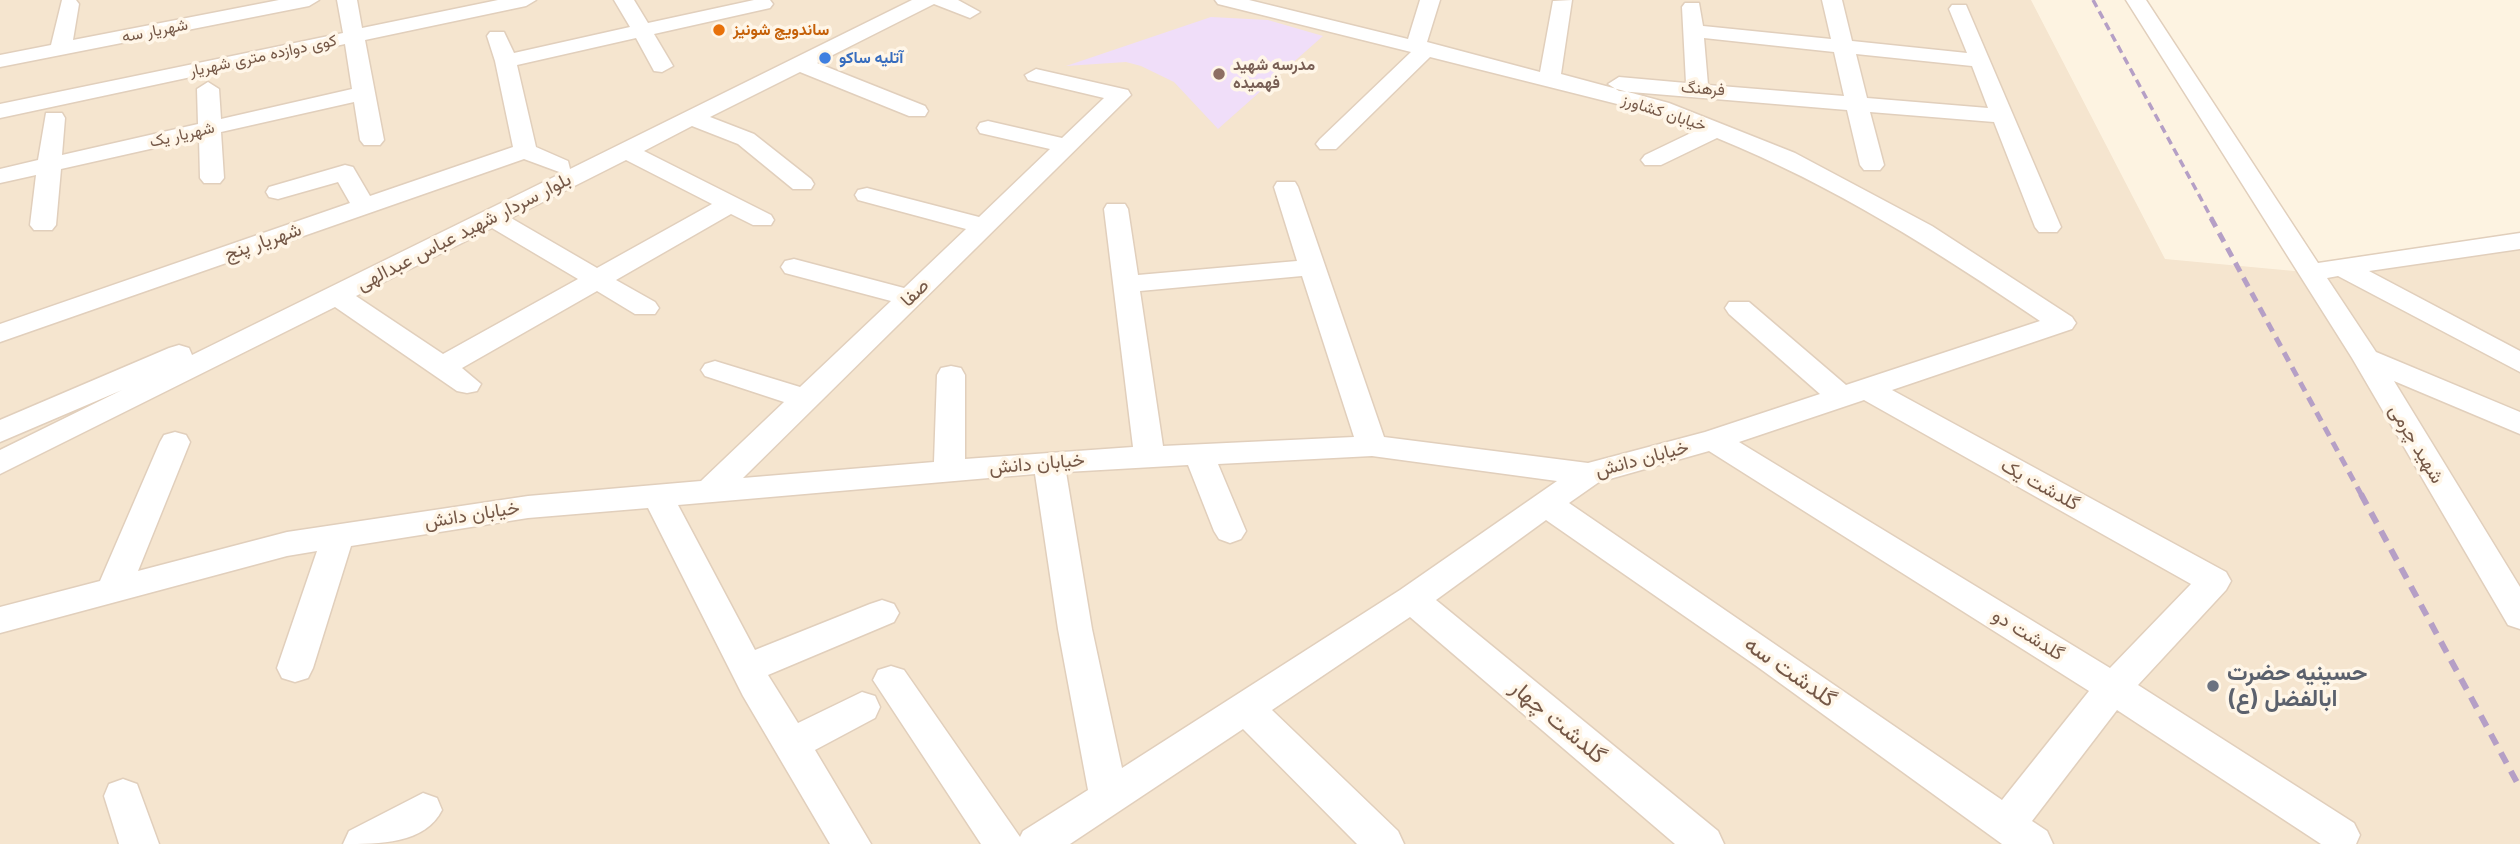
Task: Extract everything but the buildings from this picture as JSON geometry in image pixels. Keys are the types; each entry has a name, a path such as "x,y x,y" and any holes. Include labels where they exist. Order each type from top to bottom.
{"street":[{"name":"شهریار سه","path":"0,61 309,0"},
{"path":"347,0 372,140"},
{"name":"کوی دوازده متری شهریار","path":"0,111 354,37 482,5 526,0"},
{"path":"624,0 662,66"},
{"name":"بلوار سردار شهید عباس عبدالهی","path":"0,432 189,349 560,166 883,0"},
{"name":"بلوار سردار شهید عباس عبدالهی","path":"0,463 927,0"},
{"path":"941,0 970,12"},
{"name":"خیابان کشاورز","path":"1225,0 1661,108 1787,158 1923,231 2062,323"},
{"path":"1328,144 1421,47 1430,0"},
{"path":"1832,0 1872,165"},
{"name":"شهید چرمی","path":"2136,0 2312,272 2515,600"},
{"path":"1549,80 1563,1"},
{"path":"61,49 69,4"},
{"path":"506,61 765,6"},
{"path":"1692,7 1697,89"},
{"path":"1959,9 2048,227"},
{"path":"1694,31 1981,61"},
{"path":"497,36 506,61 525,152 560,166"},
{"path":"799,64 917,111"},
{"name":"صفا","path":"710,491 1120,95 1036,75"},
{"name":"فرهنگ","path":"1549,80 1697,89 2003,116"},
{"path":"208,89 212,178"},
{"name":"شهریار یک","path":"0,176 364,93"},
{"path":"43,225 54,118"},
{"path":"691,118 746,139 802,184"},
{"path":"988,128 1067,146"},
{"path":"1653,160 1716,130"},
{"path":"626,151 762,220"},
{"name":"شهریار پنج","path":"0,332 525,152"},
{"path":"278,192 345,172 364,207"},
{"path":"1286,187 1372,446"},
{"path":"867,195 984,226"},
{"path":"442,367 730,204"},
{"path":"1116,209 1149,456"},
{"path":"493,218 645,308"},
{"path":"2312,272 2520,240"},
{"path":"2484,246 2520,262"},
{"path":"794,267 910,298"},
{"path":"1126,284 1312,267"},
{"path":"2343,268 2520,363"},
{"path":"337,296 467,384"},
{"name":"گلدشت یک","path":"1740,308 1854,393 2214,581 2113,688"},
{"name":"خیابان دانش","path":"0,620 287,544 528,506 1049,462 1372,446 1588,474 1713,440 2062,323"},
{"path":"2366,358 2520,424"},
{"path":"715,370 805,399"},
{"path":"949,471 951,375"},
{"name":"گلدشت دو","path":"1713,440 2113,688 2340,835"},
{"path":"113,590 175,442"},
{"path":"1199,454 1230,531"},
{"path":"1049,462 1075,629 1109,797"},
{"path":"1037,844 1412,599 1588,474"},
{"path":"657,495 747,668 851,844"},
{"name":"گلدشت سه","path":"1545,503 2019,834"},
{"path":"295,668 338,536"},
{"name":"گلدشت چهار","path":"1412,599 1704,844"},
{"path":"747,668 883,613"},
{"path":"891,680 1004,844"},
{"path":"2019,834 2113,688"},
{"path":"791,744 862,707"},
{"path":"1245,708 1384,844"},
{"path":"124,796 139,844"},
{"path":"363,844 423,810"}],"shaded area":[{"path":"0,0 2031,0 2165,259 2348,276 2520,244 2520,844 0,844"},
{"name":"مدرسه شهید فهمیده","path":"1211,17 1268,20 1323,36 1218,129 1174,82 1141,66 1126,62 1066,66"}],"railway":[{"path":"2093,0 2212,219"},
{"path":"2211,218 2362,496"},
{"path":"2361,494 2520,788"}],"place":[{"name":"ساندویچ شونیز","path":"719,30"},
{"name":"آتلیه ساکو","path":"825,58"},
{"name":"مدرسه شهید فهمیده","path":"1219,74"},
{"name":"حسینیه حضرت ابالفضل (ع)","path":"2213,686"}]}
